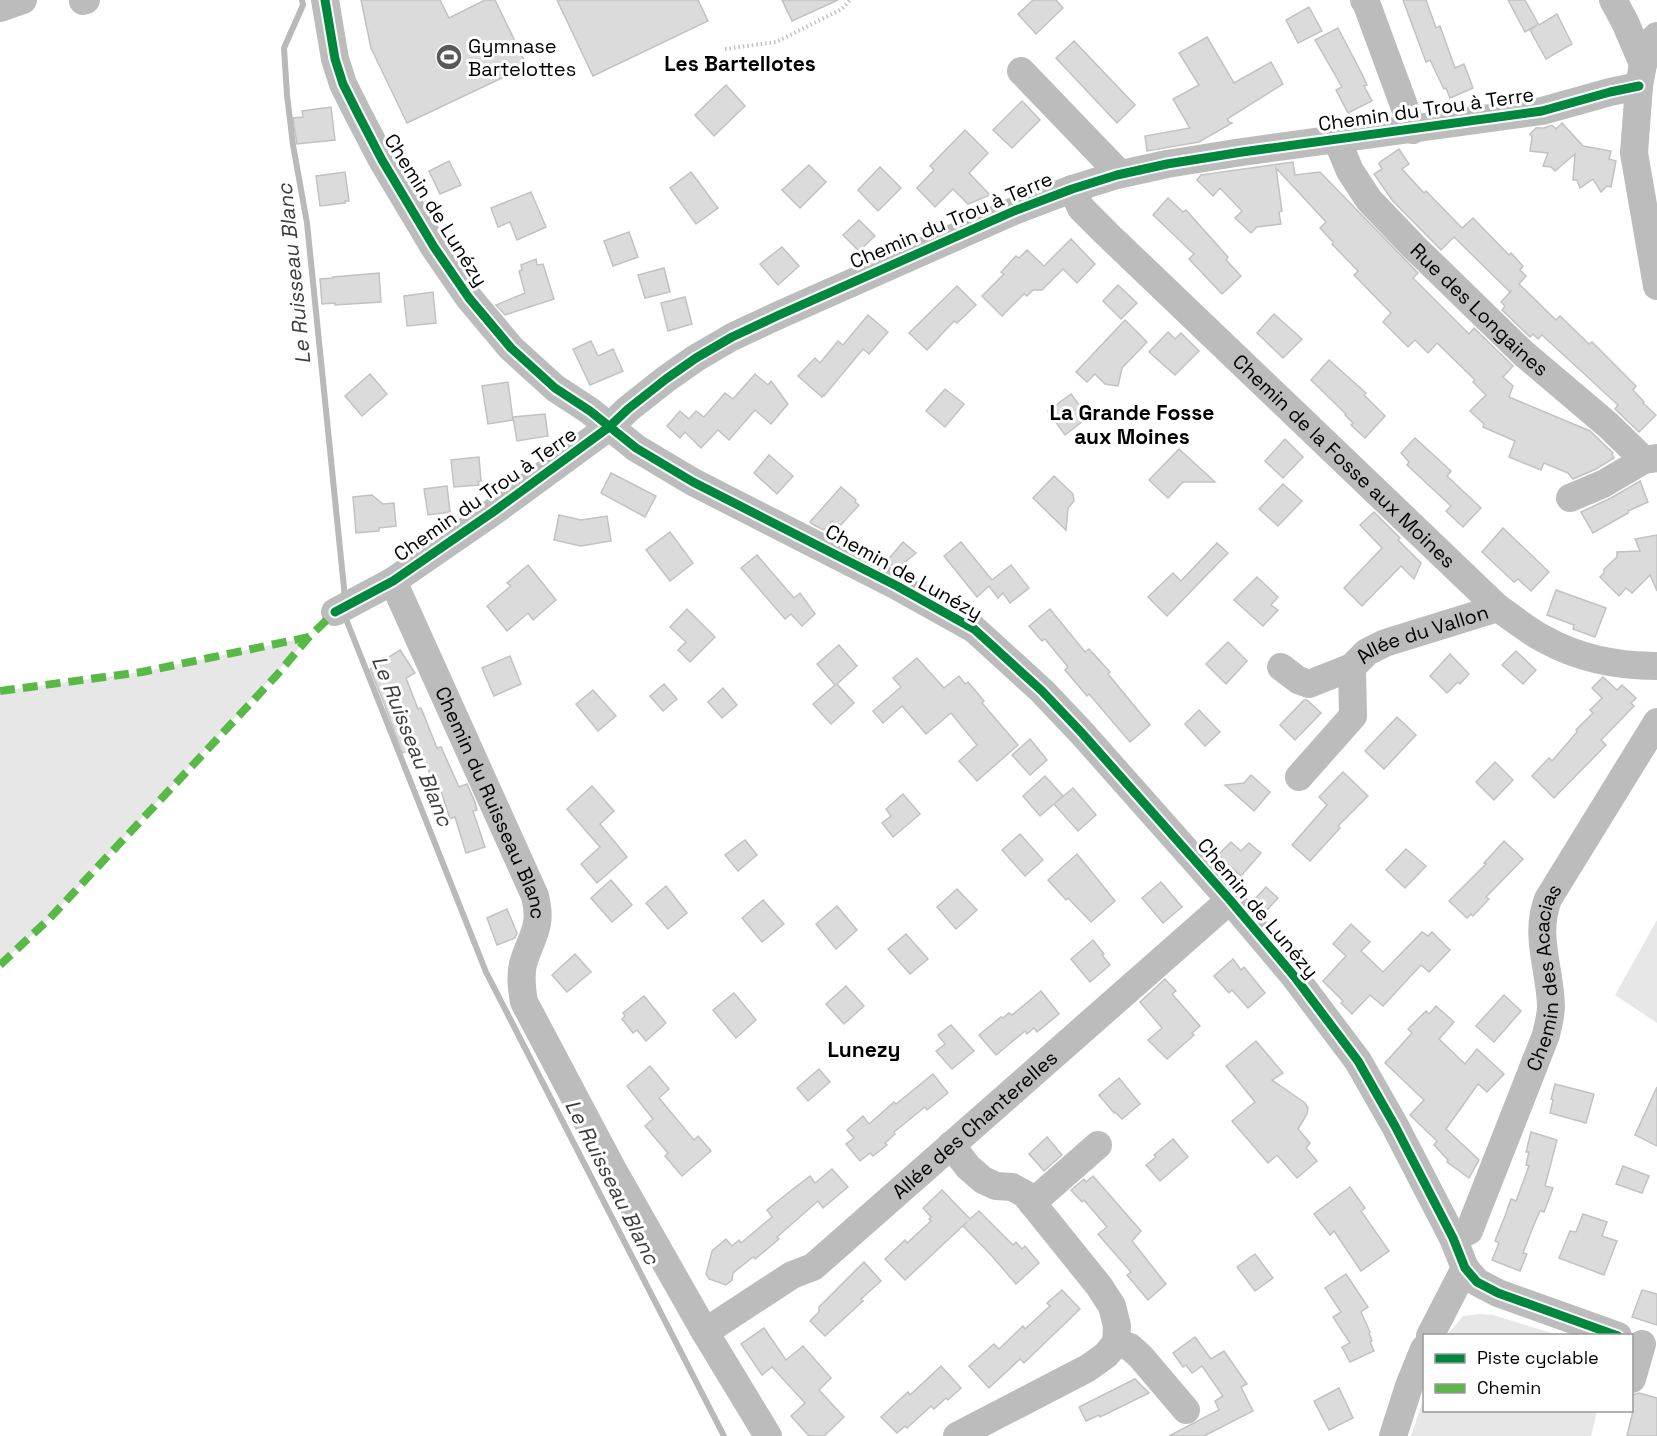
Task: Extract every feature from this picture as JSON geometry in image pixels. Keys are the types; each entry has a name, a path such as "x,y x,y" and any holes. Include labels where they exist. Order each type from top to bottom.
{"street":[{"path":"0,8 23,0"},
{"name":"Chemin de Lunézy","path":"325,0 335,59 342,84 382,160 434,247 468,298 512,348 555,388 636,448 693,482 897,585 974,629 1042,691 1230,900 1294,976 1358,1061 1395,1126 1465,1268 1477,1282 1498,1293 1614,1334"},
{"path":"1364,0 1413,130"},
{"path":"1613,0 1625,21 1641,75"},
{"path":"1657,36 1653,40 1641,75 1634,153 1657,286"},
{"path":"1021,71 1120,174"},
{"name":"Chemin du Trou à Terre","path":"335,612 393,581 493,512 609,427 666,378 696,358 732,337 1014,211 1120,174 1167,164 1542,111 1610,92 1641,75"},
{"name":"Rue des Longaines","path":"1337,140 1350,171 1370,200 1413,246 1523,353 1651,459 1570,498"},
{"name":"Chemin de la Fosse aux Moines","path":"1072,189 1081,208 1107,234 1498,608 1544,639 1571,651 1609,662 1657,666"},
{"name":"Chemin du Ruisseau Blanc","path":"393,581 535,896 539,912 536,929 523,966 521,984 524,1002 613,1170 705,1332 768,1436"},
{"name":"Allée du Vallon","path":"1281,667 1298,680 1309,684 1352,667 1367,652 1385,643 1498,608"},
{"name":"Allée du Vallon","path":"1299,777 1353,716 1352,667"},
{"name":"Chemin des Acacias","path":"1452,1238 1469,1231 1546,1035 1551,1010 1541,928 1548,898 1657,722"},
{"name":"Allée des Chanterelles","path":"705,1332 792,1275 813,1267 1230,900"},
{"path":"951,1145 968,1167 983,1180 996,1186 1012,1187 1025,1194 1099,1286 1112,1306 1117,1326 1116,1343 1106,1355 1088,1368 957,1436"},
{"path":"1032,1203 1098,1145"},
{"path":"1431,1334 1465,1268"},
{"path":"1633,1372 1637,1342"},
{"path":"1116,1343 1130,1347 1141,1357 1186,1410"},
{"path":"1393,1436 1409,1386 1423,1354"}],"path":[{"path":"725,49 776,42 842,9 850,0"}],"shaded area":[{"path":"309,637 49,919 0,965 0,691 142,672"},
{"path":"1657,920 1657,1023 1615,995"},
{"path":"1493,1315 1555,1334 1448,1334 1463,1316"},
{"path":"1423,1401 1423,1412 1597,1412 1591,1436 1411,1436"}],"building":[{"name":"Gymnase Bartelottes","path":"361,0 440,0 449,18 485,0 495,0 527,66 407,123 371,48"},
{"path":"557,0 698,0 708,21 593,76"},
{"path":"782,0 838,0 792,21"},
{"path":"1033,0 1056,0 1063,8 1036,34 1018,14"},
{"path":"1403,0 1426,0 1436,28 1440,26 1455,68 1464,64 1473,88 1450,98 1430,60 1426,62"},
{"path":"1508,0 1525,0 1539,25 1557,14 1572,44 1546,59 1530,30 1537,25 1525,32"},
{"path":"1309,7 1322,31 1298,43 1286,20"},
{"path":"1338,28 1362,74 1367,85 1364,86 1372,101 1348,113 1336,90 1342,87 1315,40"},
{"path":"1207,37 1234,83 1271,62 1283,84 1227,119 1232,123 1199,142 1147,151 1145,136 1190,128 1173,99 1199,85 1179,53"},
{"path":"1074,41 1135,105 1117,123 1056,58"},
{"path":"726,85 745,106 714,136 695,115"},
{"path":"1022,101 1040,120 1012,148 993,130"},
{"path":"331,107 335,140 297,144 293,118 303,117 302,111"},
{"path":"1562,123 1583,146 1611,151 1609,159 1616,161 1611,187 1607,186 1601,192 1593,179 1580,188 1577,180 1573,180 1575,154 1555,171 1551,167 1543,166 1548,153 1530,151 1532,137 1530,134 1536,128 1552,125 1556,129"},
{"path":"965,130 988,153 969,173 990,195 968,204 953,189 935,207 917,188 934,170 930,166"},
{"path":"1399,149 1409,164 1402,169 1424,193 1426,191 1462,228 1473,218 1523,266 1520,270 1526,276 1519,284 1556,320 1560,316 1589,344 1592,342 1636,386 1633,390 1656,415 1639,432 1615,409 1618,405 1542,335 1538,339 1533,334 1530,337 1502,310 1505,306 1501,302 1512,290 1510,292 1454,237 1441,250 1392,200 1374,174 1382,169 1380,162"},
{"path":"449,161 461,185 440,194 429,171"},
{"path":"1293,162 1295,175 1320,172 1418,273 1413,278 1469,334 1474,328 1513,366 1503,377 1513,386 1509,397 1590,431 1613,453 1614,458 1573,479 1568,473 1544,463 1541,470 1509,457 1515,441 1483,427 1484,424 1470,411 1486,395 1473,382 1475,380 1437,343 1428,353 1415,340 1408,347 1383,322 1391,313 1354,275 1358,271 1320,228 1326,222 1276,168 1282,211 1279,212 1281,224 1257,227 1251,233 1235,218 1242,211 1220,188 1213,196 1197,180 1201,175"},
{"path":"809,165 826,182 800,208 782,190"},
{"path":"880,167 901,188 878,211 858,190"},
{"path":"345,172 349,201 320,206 316,176"},
{"path":"691,172 718,208 696,224 670,188"},
{"path":"531,192 546,227 517,240 510,222 498,227 491,208"},
{"path":"1168,198 1183,212 1186,210 1228,257 1226,260 1241,276 1222,294 1189,259 1194,254 1153,215"},
{"path":"859,220 875,236 859,251 843,235"},
{"path":"629,232 638,257 613,266 604,241"},
{"path":"1071,239 1095,264 1077,283 1063,269 1042,290 1033,290 1027,296 1024,294 1002,316 982,296 1004,274 1001,272 1016,256 1019,258 1027,250 1044,266"},
{"path":"782,247 799,266 778,285 760,264"},
{"path":"536,259 537,265 543,264 554,299 505,315 496,305 525,293 519,271 522,270 521,265"},
{"path":"664,268 670,292 645,298 638,275"},
{"path":"379,273 381,302 322,304 320,279"},
{"path":"1118,285 1137,303 1121,319 1103,301"},
{"path":"957,286 976,305 957,323 954,321 927,350 909,333"},
{"path":"433,292 436,323 407,326 404,296"},
{"path":"685,297 692,324 668,331 661,303"},
{"path":"1274,314 1302,339 1283,358 1257,333"},
{"path":"868,315 888,332 869,354 863,349 822,397 798,376 815,358 820,363 838,341 843,345"},
{"path":"1125,320 1147,342 1122,368 1118,386 1105,384 1095,374 1087,382 1076,372"},
{"path":"1168,332 1175,339 1181,333 1199,351 1175,375 1149,352"},
{"path":"591,341 598,356 613,349 623,371 590,385 573,349"},
{"path":"1329,360 1366,393 1364,395 1385,416 1365,438 1351,425 1353,423 1346,414 1311,380"},
{"path":"370,374 387,394 362,416 345,396"},
{"path":"755,374 768,385 771,381 788,404 771,424 755,410 729,440 718,430 701,448 685,432 680,438 667,426 680,411 689,419 696,411 704,417 725,393 733,399"},
{"path":"508,382 513,420 488,424 482,386"},
{"path":"945,389 964,404 945,427 926,411"},
{"path":"1071,394 1088,417 1065,435 1048,411"},
{"path":"545,414 548,436 517,441 513,417"},
{"path":"1415,438 1451,471 1447,476 1481,508 1463,527 1446,511 1451,506 1407,465 1409,462 1401,453"},
{"path":"1285,439 1303,457 1283,478 1265,461"},
{"path":"1179,449 1215,482 1183,482 1168,498 1149,480"},
{"path":"769,455 793,476 777,494 754,473"},
{"path":"479,457 481,481 478,482 479,485 454,487 451,460"},
{"path":"611,473 656,496 645,517 601,493"},
{"path":"1054,476 1073,494 1074,501 1068,508 1066,530 1033,498"},
{"path":"1640,481 1648,502 1628,511 1593,533 1581,512"},
{"path":"1283,484 1302,501 1278,526 1259,509"},
{"path":"447,486 450,512 428,515 424,489"},
{"path":"841,487 859,505 839,527 832,521 824,530 810,522"},
{"path":"372,495 383,504 394,503 396,526 379,528 379,531 356,533 353,497"},
{"path":"1374,512 1421,563 1414,579 1401,566 1362,606 1344,588 1382,548 1360,525"},
{"path":"559,515 581,520 607,516 611,541 581,546 554,540"},
{"path":"1503,528 1549,572 1531,591 1518,579 1514,582 1482,552"},
{"path":"670,532 693,563 670,581 646,550"},
{"path":"1657,535 1657,591 1650,575 1632,593 1626,588 1619,596 1600,577 1604,569 1617,557 1617,552 1640,551 1635,539"},
{"path":"903,542 916,553 898,568 886,562"},
{"path":"961,542 992,580 1011,565 1029,588 1010,603 1003,593 998,598 989,586 977,597 944,556"},
{"path":"1217,543 1228,553 1167,616 1148,597 1173,573 1181,581"},
{"path":"757,555 794,598 800,593 815,614 802,626 791,614 785,619 741,568"},
{"path":"528,565 556,600 533,620 528,613 507,631 487,606 511,586 507,583"},
{"path":"1257,577 1278,597 1271,605 1278,610 1263,626 1234,600"},
{"path":"1556,590 1606,608 1595,637 1573,629 1574,625 1547,615"},
{"path":"687,609 715,637 690,662 678,650 686,642 670,627"},
{"path":"1050,609 1085,652 1089,649 1110,672 1108,674 1150,725 1130,742 1065,670 1068,667 1045,639 1042,641 1029,626"},
{"path":"1228,642 1247,661 1226,684 1206,664"},
{"path":"839,645 857,666 837,684 854,703 831,724 813,704 835,685 817,664"},
{"path":"400,650 415,673 406,678 437,748 441,747 459,787 467,784 475,802 477,810 473,811 485,847 466,853 455,817 450,819 440,788 437,789 418,747 402,753 370,669"},
{"path":"1516,651 1536,670 1523,684 1502,665"},
{"path":"1450,654 1469,674 1447,693 1430,676"},
{"path":"510,656 521,684 494,696 482,668"},
{"path":"917,658 944,688 959,676 965,684 968,682 984,701 982,703 1018,745 977,781 959,761 977,745 951,713 926,734 902,706 883,723 873,711 901,687 893,678"},
{"path":"1603,677 1617,690 1622,685 1636,698 1631,703 1634,706 1601,740 1606,745 1554,798 1532,776 1549,758 1552,761 1577,732 1576,730 1593,713 1590,710 1602,698 1592,688"},
{"path":"664,684 677,699 663,711 650,696"},
{"path":"723,688 737,705 722,718 708,702"},
{"path":"593,690 616,716 598,731 576,704"},
{"path":"1304,700 1307,700 1321,713 1295,740 1280,725"},
{"path":"1199,710 1220,732 1205,746 1185,724"},
{"path":"1397,717 1416,735 1384,769 1365,751"},
{"path":"1030,739 1047,760 1030,775 1012,755"},
{"path":"1495,762 1513,780 1494,800 1476,782"},
{"path":"1343,772 1368,796 1338,826 1340,828 1310,861 1292,845 1327,805 1319,797"},
{"path":"1251,775 1270,792 1254,811 1225,785 1244,783"},
{"path":"1045,776 1063,796 1055,803 1073,788 1096,815 1078,831 1054,804 1040,816 1023,796"},
{"path":"592,786 614,811 600,824 627,857 597,883 581,864 600,847 567,809"},
{"path":"903,794 920,814 893,837 882,823 891,816 886,809"},
{"path":"1020,834 1043,860 1025,876 1002,850"},
{"path":"745,840 757,855 738,871 725,855"},
{"path":"1504,841 1523,859 1486,897 1489,899 1473,916 1471,914 1467,918 1449,901 1486,864 1484,863"},
{"path":"1231,842 1241,851 1249,843 1261,853 1241,876 1218,855"},
{"path":"1406,849 1426,866 1405,888 1386,870"},
{"path":"1077,854 1115,901 1091,922 1048,880"},
{"path":"611,880 632,905 612,922 591,898"},
{"path":"1161,882 1182,907 1163,923 1142,898"},
{"path":"666,886 687,913 668,929 646,903"},
{"path":"1266,887 1278,898 1266,911 1254,900"},
{"path":"957,889 977,910 956,929 937,907"},
{"path":"763,900 784,924 762,942 742,918"},
{"path":"837,906 857,930 836,949 816,924"},
{"path":"507,909 517,933 515,938 497,945 487,918"},
{"path":"1351,924 1370,942 1361,951 1383,972 1422,932 1428,936 1432,932 1450,950 1429,972 1421,965 1383,1006 1370,995 1352,1014 1341,1003 1343,1001 1323,981 1346,956 1333,944"},
{"path":"906,934 928,959 910,974 888,949"},
{"path":"1093,940 1110,965 1090,982 1071,959"},
{"path":"575,954 591,972 567,992 552,975"},
{"path":"1233,959 1241,970 1244,967 1265,993 1248,1008 1232,990 1229,993 1214,976"},
{"path":"1165,979 1176,991 1172,994 1200,1026 1192,1033 1194,1035 1167,1059 1148,1040 1162,1028 1140,1002"},
{"path":"846,986 864,1006 844,1024 826,1004"},
{"path":"1041,991 1059,1014 1037,1032 1034,1028 1027,1034 1025,1031 996,1055 979,1035 1001,1017 1009,1013 1012,1015"},
{"path":"734,993 756,1020 736,1038 713,1010"},
{"path":"1504,995 1521,1011 1494,1042 1476,1026"},
{"path":"644,996 666,1023 646,1041 637,1030 633,1033 622,1019 625,1016 623,1013"},
{"path":"1436,1006 1454,1022 1439,1039 1465,1064 1477,1049 1504,1074 1487,1092 1478,1084 1446,1129 1479,1160 1469,1178 1447,1162 1448,1160 1434,1145 1437,1141 1410,1115 1424,1100 1385,1063 1412,1033 1408,1029 1426,1011 1429,1014"},
{"path":"951,1025 974,1051 952,1069 936,1051 945,1044 938,1035"},
{"path":"1256,1041 1283,1073 1272,1080 1305,1103 1308,1108 1298,1129 1310,1143 1306,1148 1317,1161 1297,1178 1277,1155 1268,1163 1232,1121 1255,1102 1226,1066"},
{"path":"650,1066 669,1089 659,1098 694,1140 698,1136 711,1151 682,1176 665,1156 668,1153 645,1126 653,1119 627,1086"},
{"path":"819,1069 830,1082 808,1101 797,1088"},
{"path":"933,1074 948,1093 927,1110 925,1107 894,1132 895,1134 885,1143 887,1145 873,1156 870,1153 860,1161 846,1144 854,1138 847,1130 863,1116 869,1124 894,1102 896,1104"},
{"path":"1119,1078 1140,1104 1122,1119 1099,1095"},
{"path":"1555,1084 1594,1094 1586,1123 1550,1113"},
{"path":"1657,1087 1657,1146 1635,1135"},
{"path":"1531,1132 1557,1140 1545,1186 1553,1188 1544,1212 1540,1211 1533,1227 1523,1253 1527,1254 1520,1271 1492,1260 1499,1243 1495,1241 1511,1199 1516,1201 1529,1166 1526,1165 1529,1152 1526,1152"},
{"path":"1047,1137 1062,1155 1044,1171 1029,1154"},
{"path":"1173,1139 1188,1157 1160,1181 1146,1165"},
{"path":"1623,1166 1649,1176 1642,1193 1616,1184"},
{"path":"832,1169 848,1187 823,1208 818,1201 777,1237 779,1239 755,1259 753,1257 733,1273 732,1280 726,1285 709,1279 706,1274 712,1251 726,1239 732,1246 739,1240 741,1243 772,1217 767,1210 810,1176 815,1183"},
{"path":"1093,1176 1141,1231 1132,1241 1166,1284 1148,1300 1127,1275 1131,1272 1098,1234 1107,1227 1084,1200 1082,1202 1071,1190 1084,1179 1086,1182"},
{"path":"1350,1187 1365,1208 1361,1211 1389,1251 1361,1271 1334,1231 1330,1235 1314,1214"},
{"path":"942,1190 970,1219 979,1211 1013,1245 1016,1242 1022,1249 1025,1246 1039,1263 1016,1284 963,1226 967,1222 905,1280 885,1259 905,1240 907,1243 931,1221 929,1219 931,1217 923,1208"},
{"path":"1583,1214 1607,1222 1602,1236 1617,1241 1604,1275 1559,1258 1570,1231 1576,1232"},
{"path":"1255,1254 1273,1278 1255,1291 1237,1267"},
{"path":"864,1262 881,1281 825,1336 810,1321 819,1312 819,1307"},
{"path":"1346,1274 1368,1307 1361,1312 1370,1332 1372,1341 1370,1342 1374,1351 1350,1362 1342,1347 1350,1343 1333,1317 1341,1312 1325,1288"},
{"path":"1062,1290 1080,1309 1024,1363 1020,1359 989,1388 969,1366 994,1344 999,1349 1023,1326 1025,1329 1050,1306 1047,1303"},
{"path":"1642,1290 1657,1294 1657,1325 1632,1317"},
{"path":"764,1328 786,1360 803,1346 831,1378 819,1390 844,1417 824,1436 809,1436 791,1416 805,1403 772,1367 762,1375 741,1344"},
{"path":"1195,1337 1211,1359 1224,1351 1247,1384 1241,1387 1253,1411 1204,1436 1169,1436 1219,1410 1215,1401 1223,1396 1202,1366 1192,1373 1186,1365 1183,1367 1173,1353"},
{"path":"941,1366 961,1388 934,1409 931,1406 907,1428 905,1426 897,1433 881,1417 908,1392 910,1395"},
{"path":"1135,1379 1149,1393 1100,1417 1099,1415 1086,1421 1079,1407"},
{"path":"1339,1388 1353,1418 1329,1430 1314,1401"},
{"path":"1639,1393 1657,1398 1657,1436 1627,1436 1633,1412 1633,1395"}],"waterway":[{"name":"Le Ruisseau Blanc","path":"302,0 303,5 284,48 287,95 307,223 345,598"},
{"name":"Le Ruisseau Blanc","path":"346,615 486,972 724,1436"}],"marked path":[{"path":"0,965 49,919 276,676 309,637 335,612"},
{"path":"0,691 142,672 309,637"}],"cycle path":[{"path":"325,0 335,59 343,84 382,160 434,247 469,298 511,348 555,388 590,411 636,448 693,482 897,586 974,629 1042,691 1081,732 1294,976 1358,1061 1395,1126 1453,1238 1465,1268 1477,1282 1498,1293 1612,1334"},
{"path":"335,612 393,581 493,512 609,427 628,409 696,358 732,337 779,315 1014,211 1117,175 1167,164 1542,111 1639,86"}],"place":[{"name":"Gymnase Bartelottes","path":"449,57"}],"district":[{"name":"Les Bartellotes","path":"740,64"},
{"name":"La Grande Fosse aux Moines","path":"1132,425"},
{"name":"Lunezy","path":"864,1050"}]}
